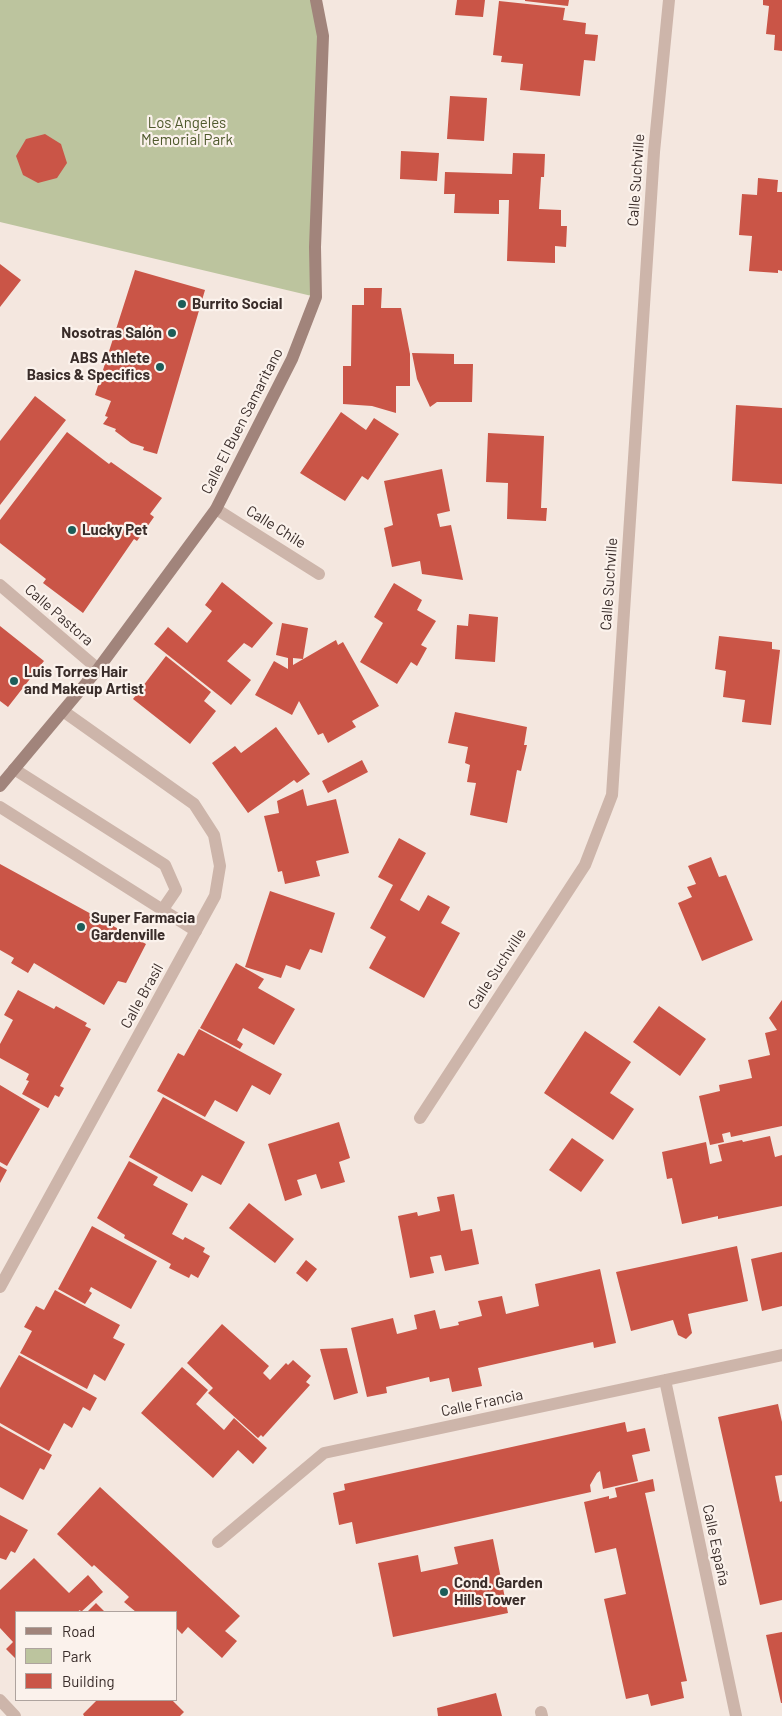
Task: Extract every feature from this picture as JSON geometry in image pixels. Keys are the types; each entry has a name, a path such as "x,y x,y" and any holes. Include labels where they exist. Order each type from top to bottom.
{"street":[{"name":"Calle El Buen Samaritano","path":"0,786 98,669 216,508 292,359 316,297 315,247 323,36 316,0"},
{"name":"Calle Suchville","path":"420,1118 585,865 612,795 653,162 669,0"},
{"name":"Calle Chile","path":"216,508 319,574"},
{"name":"Calle Pastora","path":"0,585 98,669"},
{"name":"Calle Brasil","path":"0,1287 215,896 220,866 214,835 194,804 63,711"},
{"path":"14,769 165,865 176,890 163,909"},
{"path":"0,807 196,931"},
{"name":"Calle Francia","path":"218,1542 324,1453 782,1355"},
{"name":"Calle España","path":"665,1380 736,1716"},
{"path":"0,1700 15,1716"}],"green space":[{"name":"Los Angeles Memorial Park","path":"0,0 316,0 323,36 316,297 0,222"}],"building":[{"path":"457,0 485,0 483,17 455,15"},
{"path":"525,0 569,0 568,6"},
{"path":"763,0 782,0 782,51 774,50 775,35 766,34 769,6 763,5"},
{"path":"499,1 565,8 563,20 586,23 585,34 598,35 595,61 584,60 580,96 520,90 523,64 501,62 502,56 493,55"},
{"path":"450,96 487,98 484,141 447,139"},
{"path":"45,134 61,144 67,163 57,178 38,183 23,175 16,156 26,139"},
{"path":"401,151 439,153 437,181 400,179"},
{"path":"513,153 545,154 544,177 541,177 539,209 561,210 561,226 567,226 566,247 555,246 555,263 507,261 509,200 499,200 499,214 454,213 455,194 444,194 445,172 512,174"},
{"path":"758,178 778,180 777,192 782,192 782,271 778,270 778,273 749,271 752,236 739,235 742,194 757,195"},
{"path":"0,264 21,280 0,307"},
{"path":"135,270 205,290 157,454 143,450 144,447 131,443 115,431 116,429 103,424 108,417 105,416 111,401 95,395"},
{"path":"364,288 382,288 381,308 401,308 410,354 410,386 396,386 396,413 372,406 343,404 343,366 351,366 352,305 364,305"},
{"path":"412,353 454,354 454,364 473,364 472,402 437,402 430,407 417,379"},
{"path":"35,396 66,420 0,505 0,441"},
{"path":"736,405 782,408 782,484 732,481"},
{"path":"341,412 366,430 374,418 399,434 368,480 362,476 345,501 300,473"},
{"name":"Lucky Pet","path":"67,432 109,464 111,462 162,498 150,514 154,517 137,541 134,539 83,613 43,583 46,579 0,543 0,520"},
{"path":"488,433 544,436 541,508 547,508 546,521 507,519 508,483 486,482"},
{"path":"442,469 450,511 437,514 440,527 451,525 463,580 422,574 420,561 392,567 384,528 393,525 384,481"},
{"path":"222,582 273,623 252,648 244,643 227,661 251,680 231,705 154,644 168,627 187,643 212,611 205,605"},
{"path":"394,583 422,600 417,610 436,621 421,645 427,648 417,666 411,662 397,684 360,662 383,623 374,617"},
{"path":"469,614 498,617 495,662 455,659 457,625 468,626"},
{"path":"282,623 308,628 303,659 293,658 293,665 336,640 338,645 343,642 379,706 352,721 356,727 328,743 323,733 318,735 299,701 292,715 255,695 274,661 288,669 288,658 276,655"},
{"name":"Luis Torres Hair and Makeup Artist","path":"0,626 44,661 8,707 0,701"},
{"path":"719,636 772,642 772,649 780,650 771,725 742,722 745,700 723,697 726,671 715,669"},
{"path":"166,656 211,692 204,701 216,711 190,744 133,699"},
{"path":"455,712 527,727 524,745 527,745 521,771 517,770 507,823 470,815 476,783 467,782 470,765 465,763 468,747 448,743"},
{"path":"276,727 310,774 297,783 294,780 248,813 212,763 235,746 241,753"},
{"path":"362,760 368,772 328,793 322,781"},
{"path":"303,789 307,806 336,799 349,853 316,861 320,876 285,884 282,871 278,872 264,816 279,813 277,801"},
{"path":"399,838 426,853 400,900 419,911 428,895 450,907 441,923 460,933 424,998 369,968 386,937 370,928 393,885 378,877"},
{"path":"711,857 719,877 726,875 753,940 702,961 678,903 692,897 687,887 696,884 688,866"},
{"path":"0,864 146,944 126,983 118,981 104,1005 34,963 28,973 11,963 14,958 0,950"},
{"path":"270,891 335,913 322,953 310,949 300,970 286,965 281,978 245,967"},
{"path":"236,963 264,979 258,988 295,1009 274,1045 243,1028 237,1040 243,1044 240,1049 200,1028"},
{"path":"18,990 54,1009 56,1006 87,1023 85,1026 91,1029 60,1086 64,1088 59,1097 55,1095 48,1108 22,1094 29,1081 26,1080 29,1074 0,1058 0,1044 13,1020 4,1015"},
{"path":"782,1000 782,1126 731,1137 730,1132 722,1134 724,1142 710,1145 699,1096 720,1091 719,1085 752,1078 748,1060 770,1055 765,1033 777,1030 769,1018"},
{"path":"659,1006 706,1039 680,1076 633,1042"},
{"path":"199,1029 282,1074 270,1095 252,1085 237,1112 215,1100 205,1117 157,1091 178,1053 184,1056"},
{"path":"585,1031 631,1062 610,1093 634,1109 613,1140 544,1093"},
{"path":"0,1085 40,1109 7,1166 0,1162"},
{"path":"163,1097 245,1142 221,1185 202,1175 192,1192 129,1157"},
{"path":"339,1122 350,1158 339,1162 345,1182 321,1189 316,1174 297,1180 302,1195 285,1201 268,1144"},
{"path":"770,1136 775,1157 782,1155 782,1206 682,1224 672,1178 667,1179 662,1152 706,1142 710,1164 722,1161 718,1145"},
{"path":"572,1138 604,1160 581,1192 549,1170"},
{"path":"129,1161 158,1177 153,1185 188,1204 172,1234 183,1240 185,1237 205,1248 203,1252 210,1256 198,1278 191,1274 189,1278 169,1268 171,1264 124,1238 125,1235 97,1218"},
{"path":"0,1166 7,1170 0,1183"},
{"path":"454,1194 461,1231 472,1229 479,1264 445,1271 441,1255 430,1257 434,1273 410,1278 398,1216 417,1212 418,1216 440,1211 437,1197"},
{"path":"249,1203 294,1239 275,1263 229,1228"},
{"path":"92,1226 157,1261 131,1309 91,1287 89,1291 92,1293 85,1304 58,1289"},
{"path":"737,1246 748,1301 688,1314 692,1333 686,1339 678,1335 673,1320 631,1331 616,1272"},
{"path":"782,1252 782,1306 762,1311 751,1259"},
{"path":"306,1260 317,1269 307,1282 296,1273"},
{"path":"600,1269 616,1343 594,1348 593,1342 478,1368 482,1386 452,1392 449,1378 430,1382 429,1377 386,1387 387,1393 367,1397 351,1328 393,1318 397,1334 417,1329 414,1315 435,1310 440,1329 459,1325 458,1322 482,1316 478,1301 502,1296 506,1314 539,1306 535,1284"},
{"path":"55,1290 120,1325 113,1338 125,1344 105,1381 94,1374 87,1389 20,1353 32,1331 24,1327 36,1306 44,1310"},
{"path":"222,1324 269,1366 263,1373 270,1380 286,1363 288,1365 293,1360 311,1376 306,1382 310,1385 263,1437 261,1435 258,1438 208,1393 213,1388 187,1363"},
{"path":"347,1348 358,1393 334,1400 320,1349"},
{"path":"19,1355 97,1398 90,1411 83,1407 72,1428 64,1423 49,1451 0,1423 0,1388"},
{"path":"182,1367 208,1390 196,1404 224,1430 234,1418 267,1448 253,1464 238,1450 213,1478 141,1413"},
{"path":"778,1404 782,1422 782,1475 775,1476 780,1502 782,1501 782,1600 760,1605 718,1417"},
{"path":"625,1422 627,1432 645,1428 650,1451 632,1455 638,1481 603,1489 600,1471 590,1485 591,1492 356,1544 352,1522 339,1525 333,1493 345,1490 344,1484"},
{"path":"0,1426 52,1455 44,1470 40,1468 23,1500 0,1487"},
{"path":"653,1479 655,1491 645,1493 687,1681 681,1682 684,1698 651,1706 648,1694 626,1699 604,1599 626,1594 616,1548 595,1553 584,1502 609,1496 609,1499 617,1497 615,1488"},
{"path":"100,1487 240,1616 225,1631 237,1641 222,1658 188,1627 182,1634 178,1630 178,1611 135,1611 124,1602 129,1597 127,1595 94,1565 92,1567 57,1534"},
{"path":"0,1515 28,1530 15,1553 11,1551 6,1560 0,1558"},
{"name":"Cond. Garden Hills Tower","path":"493,1539 508,1613 393,1637 378,1563 418,1555 421,1572 458,1564 454,1547"},
{"path":"34,1558 69,1593 88,1575 103,1592 82,1611 15,1611 15,1658 6,1649 13,1642 0,1628 0,1590"},
{"path":"96,1603 104,1611 88,1611"},
{"path":"782,1632 782,1703 781,1703 766,1635"},
{"path":"496,1693 502,1716 438,1716 437,1708"},
{"path":"96,1701 173,1701 184,1712 180,1716 84,1716 83,1714"}],"place":[{"name":"Burrito Social","path":"182,304"},
{"name":"Nosotras Salón","path":"172,333"},
{"name":"ABS Athlete Basics & Specifics","path":"160,367"},
{"name":"Lucky Pet","path":"72,530"},
{"name":"Luis Torres Hair and Makeup Artist","path":"14,681"},
{"name":"Super Farmacia Gardenville","path":"81,927"},
{"name":"Cond. Garden Hills Tower","path":"444,1592"}]}
